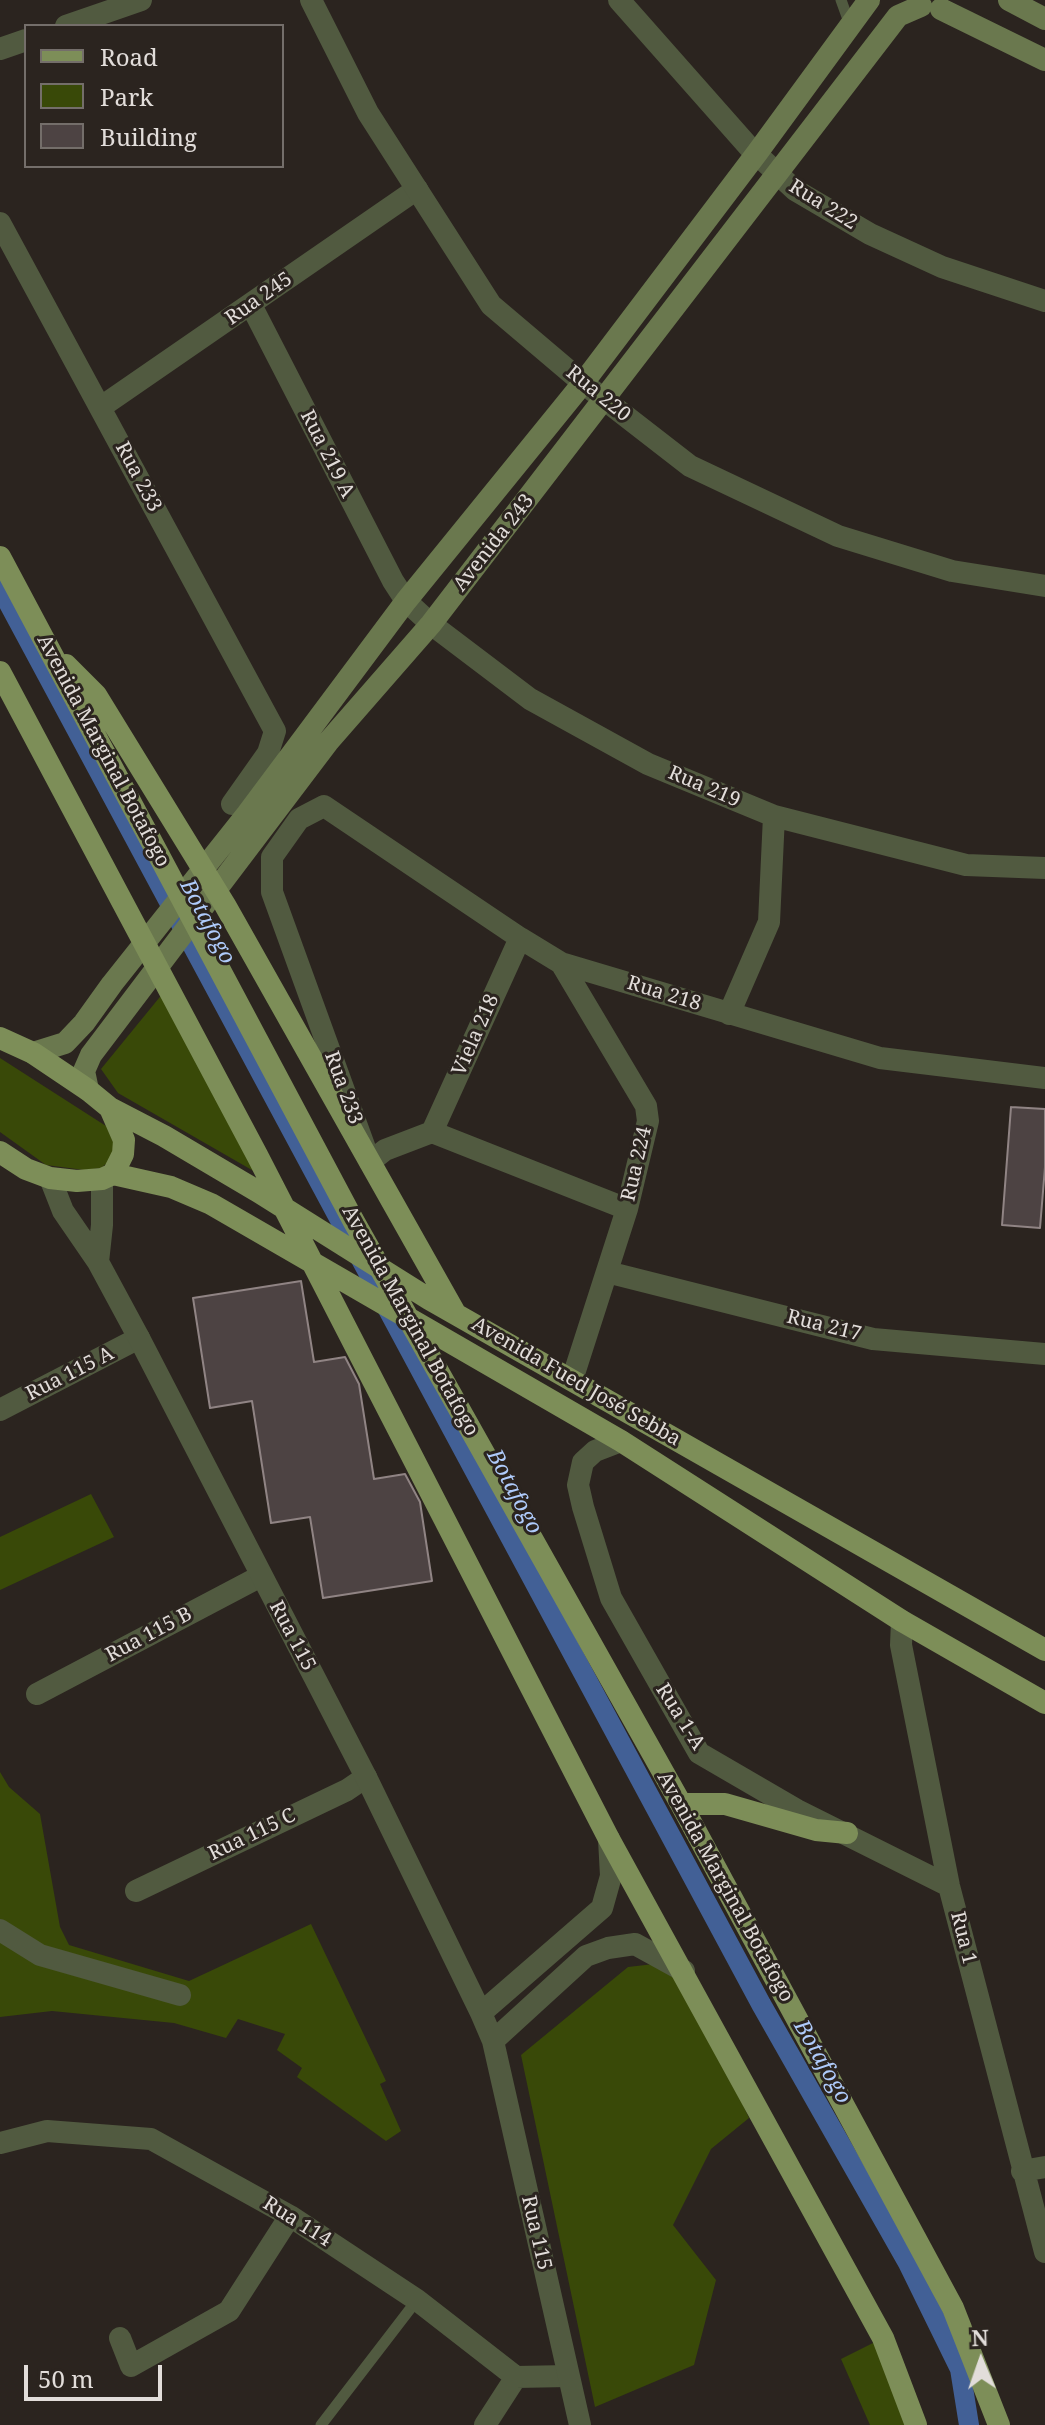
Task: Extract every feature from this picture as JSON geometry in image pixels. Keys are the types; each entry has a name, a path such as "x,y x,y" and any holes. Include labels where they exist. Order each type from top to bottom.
{"main road":[{"name":"Avenida 243","path":"33,1053 65,1043 84,1023 240,809 583,383 869,0"},
{"path":"1009,0 1045,19"},
{"name":"Avenida 243","path":"88,1090 84,1071 86,1063 328,742 431,624 898,16 933,4"},
{"path":"933,4 1045,60"},
{"name":"Avenida Marginal Botafogo","path":"0,557 353,1220 681,1804 953,2308 999,2425"},
{"path":"49,648 96,695 225,905 455,1313"},
{"path":"0,672 250,1141 609,1839 883,2338 916,2425"},
{"name":"Avenida Fued José Sebba","path":"0,1038 33,1053 110,1108 257,1191 429,1299 1045,1650"},
{"path":"107,1176 123,1154 124,1140 110,1108"},
{"path":"0,1152 26,1169 50,1178"},
{"name":"Avenida Fued José Sebba","path":"50,1178 77,1181 107,1176 171,1187 211,1204 621,1441 902,1621 1045,1703"},
{"path":"476,1356 550,1384 564,1387 572,1380"},
{"path":"681,1804 725,1804 816,1830 847,1833"}],"street":[{"path":"72,24 141,0"},
{"name":"Rua 220","path":"311,0 368,113 491,305 604,400 690,466 838,536 952,571 1045,586"},
{"name":"Rua 222","path":"619,0 775,173 795,190 870,234 942,267 1045,301"},
{"path":"0,49 24,41"},
{"name":"Rua 245","path":"101,407 417,189"},
{"name":"Rua 233","path":"0,223 275,731 268,753 240,809"},
{"name":"Rua 219 A","path":"251,305 406,601"},
{"name":"Rua 219","path":"406,601 431,624 530,699 648,764 774,816 966,865 1045,868"},
{"name":"Rua 233","path":"324,806 299,819 272,857 272,892 370,1162"},
{"name":"Rua 218","path":"324,806 561,963 880,1058 1045,1078"},
{"path":"729,1014 769,922 774,816"},
{"name":"Viela 218","path":"432,1132 520,938"},
{"name":"Rua 224","path":"561,963 646,1106 648,1121 627,1209 572,1380"},
{"path":"370,1162 385,1150 432,1132 627,1209"},
{"path":"98,1262 107,1176"},
{"name":"Rua 115","path":"50,1178 63,1211 98,1262 139,1338 366,1777 493,2041 580,2425"},
{"name":"Rua 217","path":"607,1272 873,1339 1045,1354"},
{"name":"Rua 115 A","path":"0,1410 139,1338"},
{"name":"Rua 1-A","path":"621,1441 595,1451 583,1462 578,1485 583,1507 611,1598 699,1753 797,1810 949,1886"},
{"name":"Rua 115 B","path":"37,1694 261,1576"},
{"name":"Rua 1","path":"902,1621 901,1645 949,1886 1045,2252"},
{"name":"Rua 115 C","path":"136,1891 347,1790 366,1777"},
{"path":"481,2013 602,1908 611,1876 609,1839"},
{"path":"0,1930 40,1955 180,1995"},
{"path":"493,2041 586,1956 608,1948 635,1944 684,1971"},
{"name":"Rua 114","path":"0,2143 47,2131 151,2139 290,2216 417,2300 516,2377"},
{"path":"1022,2171 1045,2167"},
{"path":"120,2338 131,2366 229,2311 290,2216"},
{"path":"485,2425 516,2377 568,2376"}],"lane":[{"path":"841,0 850,25"},
{"path":"321,2425 417,2300"}],"green space":[{"path":"168,987 264,1177 118,1093 101,1069"},
{"path":"0,1058 106,1126 115,1146 112,1159 101,1168 84,1170 46,1165 0,1132"},
{"path":"91,1494 114,1537 0,1590 0,1537"},
{"path":"0,1772 9,1787 40,1814 60,1927 69,1945 189,1981 311,1924 386,2081 380,2084 401,2131 386,2141 297,2077 302,2068 277,2050 285,2034 238,2019 226,2038 174,2023 52,2011 0,2017"},
{"path":"654,1964 685,1979 749,2118 711,2149 673,2225 716,2280 694,2365 595,2407 521,2055 628,1967"},
{"path":"883,2338 916,2425 870,2425 841,2359"}],"building":[{"path":"1011,1107 1045,1109 1045,1167 1040,1228 1002,1225"},
{"path":"301,1281 314,1362 345,1357 359,1384 374,1479 405,1474 420,1502 432,1581 323,1598 310,1517 271,1523 252,1401 210,1408 193,1298"}],"waterway":[{"name":"Botafogo","path":"0,587 761,2004 908,2263 960,2369 969,2425"}]}
